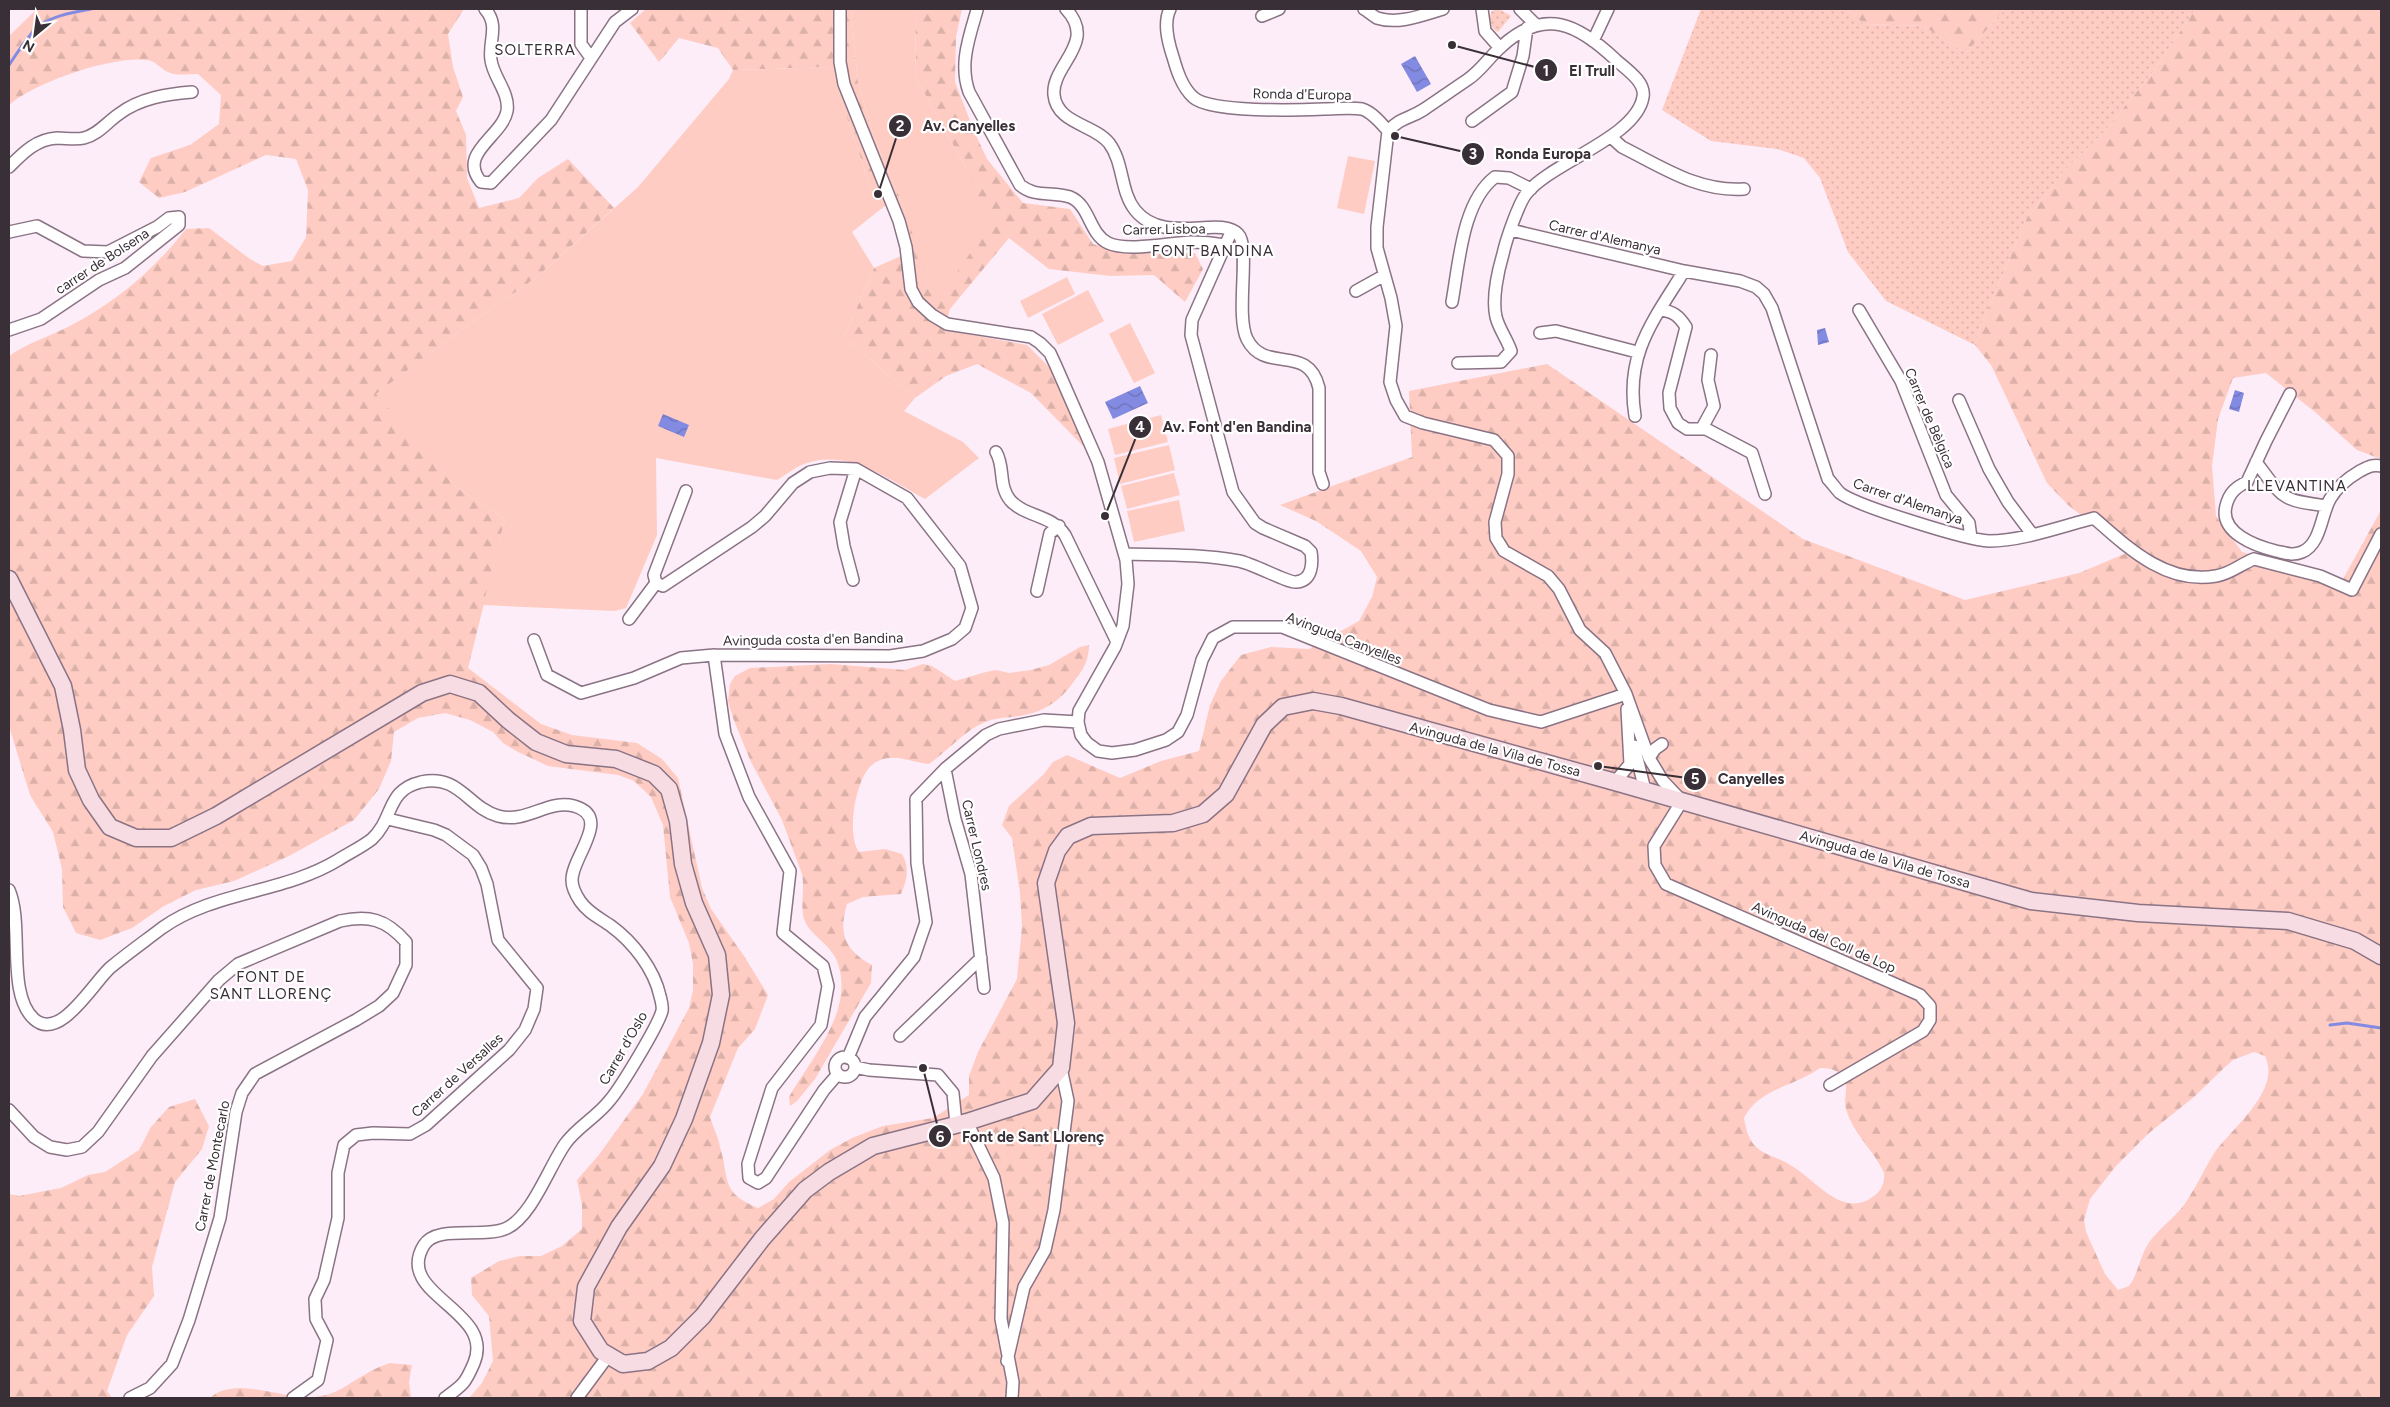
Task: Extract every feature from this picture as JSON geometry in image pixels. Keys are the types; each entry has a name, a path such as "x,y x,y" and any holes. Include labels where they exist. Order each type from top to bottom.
{"main road":[{"path":"9,579 63,686 78,770 91,800 110,827 136,838 171,838 216,816 422,693 450,684 479,693 508,720 536,742 566,754 616,759 654,774 669,789 678,821 683,864 694,903 717,955 721,995 711,1044 684,1119 662,1166 619,1227 586,1287 582,1321 601,1351 623,1364 648,1361 671,1348 703,1316 762,1239 805,1190 829,1172 873,1146 962,1123 1032,1101 1061,1068"},
{"name":"Avinguda de la Vila de Tossa","path":"1061,1068 1066,1023 1046,883 1057,851 1068,836 1091,826 1173,823 1203,814 1226,794 1264,725 1283,707 1313,701 1341,706 1645,790 2031,901 2138,913 2288,921 2355,940 2381,956"}],"street":[{"path":"485,9 494,27 490,61 505,94 508,108 504,123 486,140 475,157 473,167 475,174 481,182 492,183 552,120 615,22 632,9"},
{"path":"581,9 580,44 591,58"},
{"path":"840,9 840,62 844,84 899,222 906,247 911,289 918,302 932,315 947,324 1022,334 1040,343 1050,353 1098,462 1125,554 1127,592 1123,626 1117,642 1082,703 1078,722 1044,720 999,729 970,746 916,799 918,863 926,922 914,957 864,1017 848,1058"},
{"path":"1066,9 1073,16 1077,30 1074,45 1054,89 1055,100 1059,110 1067,118 1095,132 1108,143 1118,161 1128,197 1134,209 1145,220 1165,228 1224,228 1232,230 1241,238 1243,250 1242,323 1247,339 1263,354 1310,367 1316,377 1319,388 1319,472 1323,484"},
{"name":"Ronda d'Europa","path":"1170,9 1166,19 1170,50 1181,79 1192,96 1197,100 1214,105 1259,109 1363,109 1378,120 1388,131"},
{"path":"1262,16 1279,9"},
{"path":"1364,9 1377,18 1394,20 1410,18 1443,9"},
{"path":"1482,9 1485,31 1500,48"},
{"path":"1472,121 1512,92 1531,26 1520,9"},
{"path":"1593,41 1608,9"},
{"name":"Carrer Lisboa","path":"978,10 966,48 965,80 969,92 1020,185 1032,193 1068,197 1077,201 1083,207 1100,238 1110,244 1125,246 1192,242 1225,245"},
{"path":"1458,363 1501,362 1511,351 1496,316 1497,275 1511,230 1525,195 1543,177 1611,137 1640,108 1644,96 1641,84 1593,41 1570,28 1557,24 1531,26 1500,48 1476,74 1421,111 1398,120 1388,131 1377,227 1377,248 1383,276 1391,298 1396,326 1390,382 1396,400 1405,416 1423,423 1494,440 1508,456 1508,474 1495,522 1496,538 1504,551 1548,576 1559,588 1580,630 1605,653 1626,694 1649,758 1663,781 1682,801"},
{"path":"9,168 28,148 54,138 83,138 100,131 120,112 144,100 161,95 192,92"},
{"path":"1611,137 1622,147 1701,185 1724,190 1744,189"},
{"path":"1452,302 1470,214 1486,184 1495,177 1508,178 1531,189"},
{"name":"carrer de Bolsena","path":"9,232 37,226 83,251 108,252 157,227 169,218 178,218 179,225 168,236 125,268 99,280 40,319 9,330"},
{"path":"1125,554 1208,556 1241,561 1259,566 1292,582 1304,579 1312,569 1311,552 1305,546 1255,523 1240,504 1229,482 1225,456 1191,335 1192,320 1232,230"},
{"name":"Carrer d'Alemanya","path":"1511,230 1684,271 1740,280 1756,287 1764,294 1772,308 1828,478 1840,493 1857,502 1971,538 1990,541 2032,534 2094,518 2132,551 2162,569 2189,578 2216,576 2231,571 2242,563 2254,559"},
{"path":"1635,416 1632,394 1637,352 1684,271"},
{"path":"1356,291 1383,276"},
{"path":"1660,310 1671,311 1681,318 1686,327 1669,393 1670,408 1678,423 1687,429 1702,428 1752,454 1765,494"},
{"name":"Carrer de Bèlgica","path":"1859,310 1901,382 1946,496 1969,523 1971,538"},
{"path":"1540,332 1556,331 1637,352"},
{"path":"1702,428 1714,406 1708,380 1711,355"},
{"path":"2290,394 2248,482 2234,488 2226,502 2224,514 2229,526 2239,536 2257,546 2292,555 2304,552 2315,540 2327,506 2339,488 2350,477 2374,464 2381,466"},
{"path":"1959,400 1989,469 2008,502 2032,534"},
{"path":"996,452 1001,462 1003,488 1012,502 1059,526 1065,535 1117,642"},
{"path":"2256,462 2282,496 2295,502 2327,506"},
{"name":"Avinguda costa d'en Bandina","path":"534,640 547,675 581,692 634,678 681,658 714,655 890,656 923,651 952,638 965,628 972,608 960,566 908,498 856,469 830,468 810,472 793,483 765,516 752,527 663,586 656,583"},
{"path":"853,580 840,522 856,469"},
{"path":"629,619 656,583 654,575 686,492"},
{"path":"1037,591 1050,533 1059,526"},
{"path":"2257,546 2254,559 2320,576 2352,590 2381,534"},
{"name":"Avinguda Canyelles","path":"1078,722 1081,735 1087,743 1098,751 1135,750 1166,740 1178,732 1188,715 1202,660 1213,638 1233,627 1282,627 1489,710 1541,722 1626,694"},
{"path":"714,655 725,734 749,797 790,871 783,933 823,966 828,986 821,1024 772,1088 748,1164 749,1178 758,1183 766,1178 824,1090 838,1074"},
{"path":"1615,782 1630,764 1626,694"},
{"path":"1629,727 1645,790"},
{"path":"1649,758 1655,749 1662,744"},
{"name":"Carrer Londres","path":"945,769 955,819 971,874 984,988"},
{"name":"Carrer d'Oslo","path":"388,819 394,799 402,791 416,783 437,780 456,786 489,812 500,817 521,818 544,808 569,804 588,813 592,820 592,828 577,858 572,878 573,889 585,909 610,925 634,945 658,989 662,1010 645,1044 610,1101 573,1133 561,1149 539,1191 518,1219 508,1228 471,1234 444,1233 432,1237 425,1242 418,1269 424,1282 473,1329 478,1351 465,1384 445,1398"},
{"name":"Avinguda del Coll de Lop","path":"1682,801 1654,846 1654,866 1666,884 1920,995 1930,1006 1930,1020 1923,1031 1830,1085"},
{"path":"9,890 15,902 18,975 24,1002 33,1019 42,1024 53,1024 69,1015 108,970 181,915 282,884 333,863 373,838 388,819"},
{"name":"Carrer de Versalles","path":"293,1398 318,1380 327,1340 316,1320 314,1299 324,1280 338,1218 338,1173 344,1145 356,1135 373,1133 410,1134 426,1125 509,1050 526,1030 534,1009 537,988 498,940 487,884 472,855 446,835 434,830 388,819"},
{"name":"Carrer de Montecarlo","path":"9,1110 34,1137 50,1147 67,1150 82,1147 98,1132 152,1056 219,980 238,964 340,922 353,919 376,919 397,932 406,942 406,965 393,993 380,1006 255,1074 242,1092 236,1112 220,1218 172,1364 150,1388 130,1398"},
{"path":"900,1036 981,958"},
{"path":"841,1058 848,1058 853,1061 855,1067 849,1076 844,1077 838,1074 836,1063 841,1058"},
{"path":"855,1067 938,1076 953,1093 962,1123 994,1178 1003,1223 1002,1319 1013,1382 1012,1398"},
{"path":"1008,1361 1024,1287 1045,1250 1054,1210 1068,1101 1061,1068"},
{"path":"578,1398 608,1356"}],"green space":[{"path":"37,9 464,9 448,34 453,67 463,97 456,111 466,135 467,178 479,208 519,198 538,178 568,159 614,208 537,277 446,341 377,394 456,487 505,519 468,668 541,724 572,735 637,743 662,759 678,778 702,888 711,909 744,956 768,995 755,1029 738,1048 710,1117 719,1143 728,1184 737,1196 758,1208 774,1199 789,1182 830,1150 852,1138 883,1126 933,1118 969,1095 969,1076 978,1052 1017,979 1022,926 1020,893 1012,838 1002,825 1009,806 1043,775 1053,762 1067,755 1120,778 1161,761 1199,751 1210,705 1221,681 1241,655 1271,647 1309,649 1359,621 1372,597 1377,577 1361,551 1316,521 1280,505 1412,457 1409,391 1547,364 1803,539 1965,600 2079,573 2129,552 2068,505 2047,483 1991,365 1975,345 1979,330 2027,218 2064,171 2104,132 2156,68 2195,9 2381,9 2381,459 2357,450 2315,412 2266,373 2233,378 2218,419 2212,466 2216,516 2242,552 2342,581 2381,510 2381,1398 469,1398 482,1383 493,1361 489,1316 472,1295 471,1278 499,1261 520,1256 541,1256 562,1246 582,1229 582,1205 577,1180 598,1156 643,1094 689,1008 693,990 693,964 689,943 670,897 663,825 651,797 634,781 618,775 548,766 516,751 503,743 493,732 470,720 445,713 418,718 394,732 391,761 379,789 354,820 291,855 234,881 196,890 164,906 132,928 100,940 76,933 63,907 62,869 53,832 30,795 9,726 9,356 30,344 68,327 118,296 147,272 186,229 209,228 250,259 263,266 292,261 306,237 308,190 296,159 266,155 185,192 159,198 139,182 151,158 190,145 219,124 221,95 198,74 171,73 151,61 133,60 95,66 55,79 21,96 9,105 9,36","holes":["2254,1052 2265,1056 2268,1070 2266,1083 2260,1096 2252,1109 2213,1155 2184,1205 2150,1241 2129,1286 2118,1290 2105,1274 2086,1232 2084,1220 2090,1199 2116,1166 2149,1133 2194,1097 2233,1060","1820,1068 1836,1071 1844,1078 1846,1085 1845,1105 1849,1118 1884,1173 1884,1180 1879,1191 1863,1202 1851,1203 1841,1201 1830,1195 1792,1166 1768,1155 1755,1146 1748,1133 1744,1118 1759,1100"]},
{"path":"646,9 851,9 858,83 875,140 906,212 967,170 916,78 916,9 962,9 956,37 955,82 987,159 1023,203 1070,209 1093,244 1120,252 1195,253 1203,269 1185,302 1154,275 1111,276 1049,269 1009,238 950,309 944,330 1027,345 1053,371 1085,448 1031,393 977,364 946,376 915,398 844,337 874,268 901,256 895,229 886,205 871,188 843,107 833,67 733,70 718,48 679,38 659,62 630,23"},
{"path":"851,9 916,9 916,78 967,170 990,222 979,241 940,295 926,279 906,212 875,140 858,83"},
{"path":"1499,9 1511,16 1498,32 1490,23 1490,17 1492,11"},
{"path":"1701,9 1847,9 1864,24 1923,26 1966,53 2005,9 2195,9 2156,68 2104,132 2064,171 2027,218 1979,330 1975,345 1886,301 1848,252 1820,178 1804,158 1777,149 1711,141 1662,110"},
{"path":"1847,9 2005,9 1966,53 1923,26 1864,24"},
{"path":"833,67 843,107 871,188 886,205 852,232 874,268 844,337 915,398 904,411 963,442 979,458 925,499 869,469 854,463 838,460 807,463 777,480 656,458 657,535 626,608 615,611 483,605 505,519 456,487 376,394 446,341 537,277 638,187 729,79 733,70"},
{"path":"1348,156 1375,161 1364,214 1337,208"},
{"path":"1067,277 1075,294 1028,318 1020,301"},
{"path":"1088,290 1104,321 1058,345 1042,314"},
{"path":"1130,323 1155,373 1134,383 1109,334"},
{"path":"1161,415 1168,442 1115,455 1108,429"},
{"path":"1169,445 1175,470 1120,484 1114,458"},
{"path":"1174,473 1180,495 1127,509 1121,486"},
{"path":"1179,500 1185,531 1134,542 1127,511"},
{"path":"1089,645 1087,659 1081,672 1069,688 1048,706 1022,716 984,722 968,732 929,764 889,758 876,762 869,768 858,791 855,805 853,832 855,844 859,852 885,849 902,854 907,869 905,884 901,894 863,897 847,904 843,924 846,940 855,953 872,965 871,983 815,1079 797,1101 790,1106 789,1097 819,1050 836,1015 841,997 841,979 834,955 811,930 804,919 802,908 802,874 782,820 751,762 733,718 728,701 730,684 735,676 750,668 831,664 905,670 923,664 932,666 955,681 996,670 1009,673 1031,670 1049,665 1080,647"},
{"path":"195,1099 209,1126 202,1149 175,1182 152,1267 154,1296 127,1335 107,1391 112,1398 9,1398 9,1194 19,1196 61,1188 88,1175 105,1172 139,1150 151,1127 169,1107"},
{"path":"390,1363 412,1365 409,1382 411,1398 210,1398 220,1391 246,1388 302,1397 322,1396 342,1389 372,1371"}],"water":[{"path":"1415,56 1431,84 1417,92 1401,64"},
{"path":"1825,328 1829,342 1818,345 1817,330"},
{"path":"1140,386 1148,403 1113,419 1105,402"},
{"path":"2235,390 2244,393 2239,412 2229,409"},
{"path":"663,414 689,425 684,437 658,426"}],"waterway":[{"path":"9,65 26,40 41,25 61,16 91,9"},
{"path":"2330,1025 2347,1023 2381,1028"}],"place":[{"name":"El Trull","path":"1452,45"},
{"name":"Ronda Europa","path":"1395,136"},
{"name":"Av. Canyelles","path":"878,194"},
{"name":"Av. Font d'en Bandina","path":"1105,516"},
{"name":"Canyelles","path":"1598,766"},
{"name":"Font de Sant Llorenç","path":"923,1068"}],"district":[{"name":"SOLTERRA","path":"535,50"},
{"name":"FONT BANDINA","path":"1213,251"},
{"name":"LLEVANTINA","path":"2297,486"},
{"name":"FONT DE SANT LLORENÇ","path":"271,986"}]}
